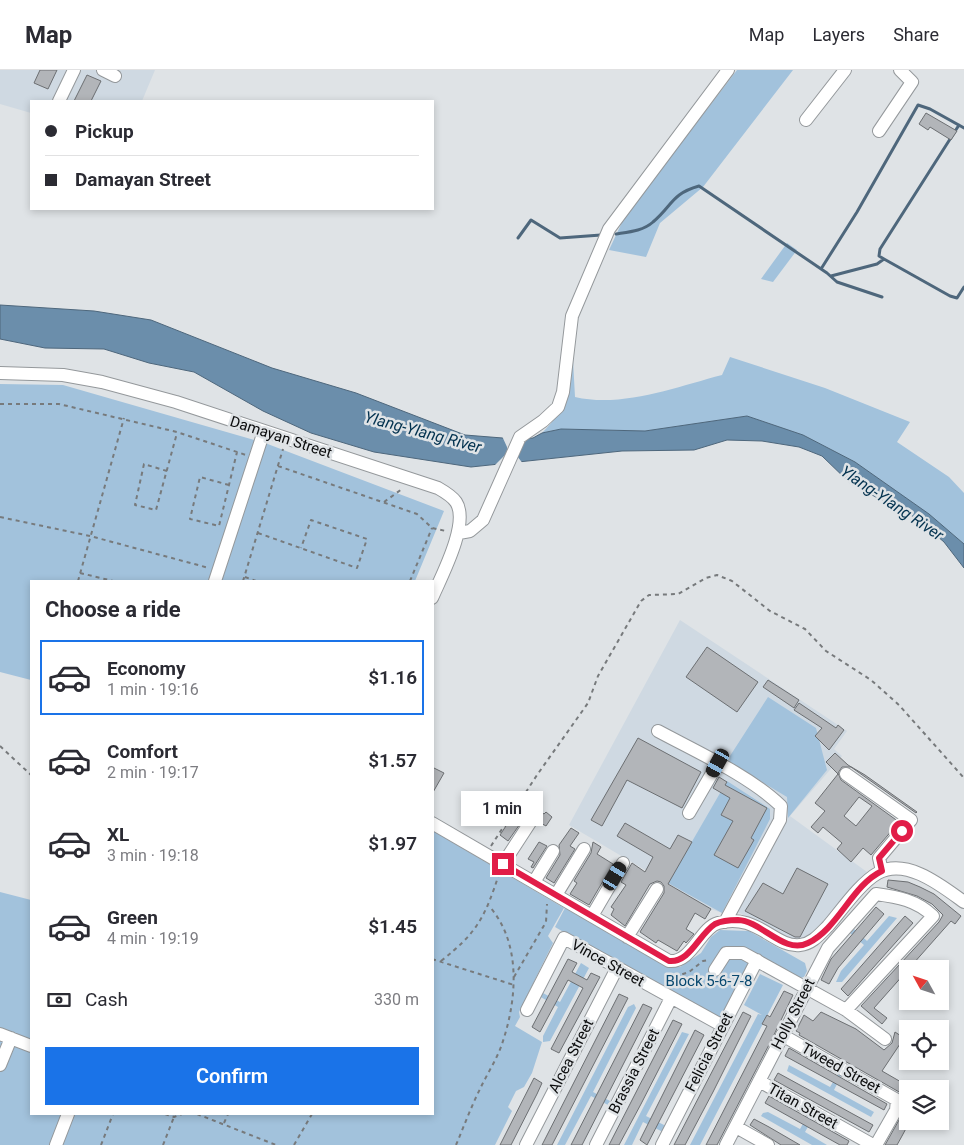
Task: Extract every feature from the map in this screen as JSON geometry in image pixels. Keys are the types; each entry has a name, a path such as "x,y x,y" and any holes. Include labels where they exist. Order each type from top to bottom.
{"street":[{"path":"59,100 74,70"},
{"path":"459,533 470,531 483,520 520,437 552,414 561,400 572,316 609,229 728,70"},
{"path":"806,120 845,70"},
{"path":"879,131 912,82 900,70"},
{"name":"Damayan Street","path":"0,373 63,375 102,382 264,431 438,488 457,503 460,516 459,533 434,593"},
{"path":"216,576 264,431"},
{"path":"658,731 718,763 772,798 780,806 780,820 725,922"},
{"path":"689,814 718,763"},
{"path":"846,774 912,820 879,858 882,871"},
{"path":"503,864 530,821"},
{"path":"434,824 627,937 669,961 675,962 687,954 714,925 725,922 747,922 793,945 807,944 818,936 867,882 882,871 898,870 918,874 942,886 964,902"},
{"path":"556,895 584,849"},
{"path":"534,882 553,851"},
{"path":"592,916 623,863"},
{"path":"627,937 657,889"},
{"name":"Holly Street","path":"726,1145 828,948 876,894 904,898 925,909 933,916 846,1010"},
{"name":"Vince Street","path":"526,1010 564,938 723,1026"},
{"path":"717,967 726,953 743,953 846,1010 885,1039"},
{"name":"Felicia Street","path":"662,1145 757,960"},
{"name":"Alcea Street","path":"526,1145 617,968"},
{"name":"Brassia Street","path":"596,1145 672,998"},
{"name":"Tweed Street","path":"782,1035 895,1098 898,1103 875,1145"},
{"path":"0,1065 6,1036 30,1046"},
{"name":"Titan Street","path":"759,1081 875,1145"},
{"path":"56,1145 68,1115"},
{"path":"736,1127 768,1145"}],"path":[{"path":"0,404 59,404 178,432 255,458"},
{"path":"78,580 124,418"},
{"path":"167,471 144,464 135,505 156,510 167,471 178,432"},
{"path":"243,580 286,438"},
{"path":"229,485 200,477 190,519 219,526 229,485 237,452"},
{"path":"278,466 417,514 432,528 459,533"},
{"path":"384,502 401,490 408,478"},
{"path":"0,517 90,536 216,576"},
{"path":"258,533 357,568 367,539 311,520 301,548"},
{"path":"410,580 432,528"},
{"path":"80,573 109,580"},
{"path":"486,854 537,775 588,703 598,676 641,601 649,595 678,594 706,578 717,575 732,581 770,611 804,629 826,651 871,680 899,705 964,778"},
{"path":"244,577 253,580"},
{"path":"0,746 30,774"},
{"path":"442,961 474,932 489,906 503,864"},
{"path":"514,977 546,922 547,903 556,895"},
{"path":"456,1145 502,1044 514,985 508,942 497,915 489,906"},
{"path":"434,959 514,985"},
{"path":"672,998 677,976 689,972 706,960 717,967"},
{"path":"101,1145 114,1115"},
{"path":"169,1115 174,1117 179,1115"},
{"path":"200,1115 276,1145"},
{"path":"224,1123 228,1115"},
{"path":"294,1145 311,1115"},
{"path":"163,1145 174,1117"}],"shaded area":[{"path":"0,70 155,70 142,100 30,100 30,113 0,104"},
{"path":"680,620 847,731 834,749 842,756 790,816 867,872 813,934 805,940 792,941 736,911 722,913 711,909 569,825"}],"green space":[{"path":"737,70 793,70 703,187 660,223 646,257 609,250 624,218"},
{"path":"787,243 797,250 773,282 761,279"},
{"path":"730,357 825,388 910,422 897,442 949,477 964,493 964,544 929,514 855,462 803,435 747,416 645,431 561,429 542,433 551,424 565,400 573,360 575,397 611,400 649,395 722,375"},
{"path":"0,384 63,385 265,443 444,511 415,580 30,580 30,680 0,672"},
{"path":"768,697 816,728 827,770 788,818 787,797 729,762 730,756"},
{"path":"727,781 770,809 770,819 722,913 668,883"},
{"path":"434,832 564,908 548,936 553,943 519,1012 520,1017 515,1026 542,1042 532,1073 524,1087 516,1091 508,1107 512,1111 495,1145 0,1145 0,892 30,900 30,1115 434,1115"},
{"name":"Block 5-6-7-8","path":"565,908 663,965 680,967 701,953 711,937 720,930 749,931 805,963 807,971 804,977 800,978 756,954 723,1016 717,1019 555,927"},
{"path":"889,916 897,918 842,982 836,982 841,971 864,945 850,933 854,929 867,941"},
{"path":"581,963 589,968 550,1041 543,1042 543,1036 558,1007 539,996 541,992 560,1002"},
{"path":"760,974 783,985 700,1145 690,1145 758,1014 762,1015 744,1005"},
{"path":"634,1004 636,1008 593,1092 610,1101 608,1105 591,1096 565,1145 557,1145 628,1007"},
{"path":"682,1032 689,1034 646,1116 666,1126 663,1132 643,1122 632,1145 624,1145"},
{"path":"789,1065 830,1087 838,1074 841,1076 834,1090 874,1112 871,1117 787,1071"},
{"path":"768,1112 800,1129 808,1115 813,1118 805,1132 827,1145 812,1145 761,1116 763,1113"}],"water":[{"name":"Ylang-Ylang River","path":"0,305 94,311 151,320 272,368 356,393 465,435 515,439 533,438 542,433 561,429 645,431 747,416 803,435 855,462 929,514 964,544 964,568 944,542 916,518 851,484 822,456 799,447 762,441 727,440 694,450 622,451 471,467 374,452 311,433 263,411 194,372 149,363 104,349 45,348 0,339"}],"pier":[{"path":"502,436 529,438 518,449 517,456 524,465 491,469 507,453 507,447"}],"building":[{"path":"40,70 57,70 48,89 34,83"},
{"path":"87,75 101,81 92,100 74,100"},
{"path":"926,113 957,131 951,140 930,127 928,130 919,124"},
{"path":"707,647 758,682 737,712 686,677"},
{"path":"768,680 799,700 794,708 763,687"},
{"path":"799,703 836,728 838,725 844,730 829,750 815,736 822,728 794,710"},
{"path":"638,738 701,772 682,808 627,780 602,826 591,820"},
{"path":"835,753 848,765 865,775 917,812 851,767 842,767 838,773 841,780 899,822 871,855 863,848 851,862 837,849 842,843 823,827 818,833 811,827 825,811 815,803 838,774 826,762","holes":["859,797 872,806 856,826 844,816"]},
{"path":"434,768 444,773 434,790"},
{"path":"719,777 727,782 725,785 767,808 751,838 754,840 738,868 714,855 733,821 721,815 730,798 713,788"},
{"path":"523,800 552,817 546,826 539,822 535,814 527,814 508,841 500,835"},
{"path":"625,823 670,849 678,835 692,842 668,884 711,909 705,919 695,913 686,929 694,934 686,943 684,941 677,951 658,940 656,943 640,932 664,893 664,886 661,882 657,881 650,884 625,926 611,915 614,909 611,907 626,885 621,882 632,863 645,872 653,857 617,836"},
{"path":"571,828 579,833 570,846 575,849 554,883 546,878 560,855 559,845"},
{"path":"539,842 547,846 533,868 531,867 534,862 528,859"},
{"path":"593,842 601,847 597,854 613,864 589,905 570,894 577,883 574,881 591,853"},
{"path":"797,868 828,884 800,937 795,937 745,911 763,883 783,894"},
{"path":"888,880 908,882 934,894 961,916 955,924 951,921 916,960 904,960 939,922 943,915 932,904 917,896 887,887"},
{"path":"876,907 884,914 838,968 829,984 821,980 831,959"},
{"path":"905,916 913,923 848,996 841,989"},
{"path":"568,959 577,963 572,972 587,980 591,973 600,977 559,1053 551,1049 583,988 568,980 540,1032 532,1027"},
{"path":"899,965 899,980 874,1008 887,1018 882,1024 861,1006"},
{"path":"784,991 793,995 772,1039 717,1145 706,1145 767,1026 762,1024 767,1015 770,1017"},
{"path":"619,994 628,998 552,1145 542,1145"},
{"path":"643,1004 652,1008 582,1145 571,1145"},
{"path":"743,1012 751,1016 713,1092 685,1145 674,1145"},
{"path":"821,1012 856,1029 884,1050 892,1043 895,1032 899,1035 899,1046 882,1071 899,1081 899,1092 799,1035 800,1033 796,1031 804,1015 813,1021"},
{"path":"673,1020 682,1024 619,1145 609,1145"},
{"path":"695,1030 704,1035 647,1145 640,1140"},
{"path":"789,1048 887,1104 884,1110 785,1056"},
{"path":"778,1073 873,1125 869,1132 774,1080"},
{"path":"534,1078 542,1083 537,1094 511,1145 500,1145"},
{"path":"769,1096 849,1141 847,1145 840,1145 765,1103"},
{"path":"754,1119 800,1145 781,1145 750,1125"},
{"path":"899,1120 899,1130 905,1130 897,1145 885,1145"}],"waterway":[{"path":"821,269 857,212 918,105 930,109 964,128"},
{"path":"884,259 879,256 880,249 959,125"},
{"path":"616,234 636,231 649,225 660,216 677,196 699,186 827,273 837,282 882,297"},
{"path":"518,238 531,220 560,238 601,235"},
{"path":"831,276 877,264 884,259 950,296 957,298 964,287"}],"route":[{"path":"503,864 669,961 675,962 687,954 714,925 739,920 747,922 793,945 807,944 818,936 867,882 882,871 879,858 902,831"}]}
